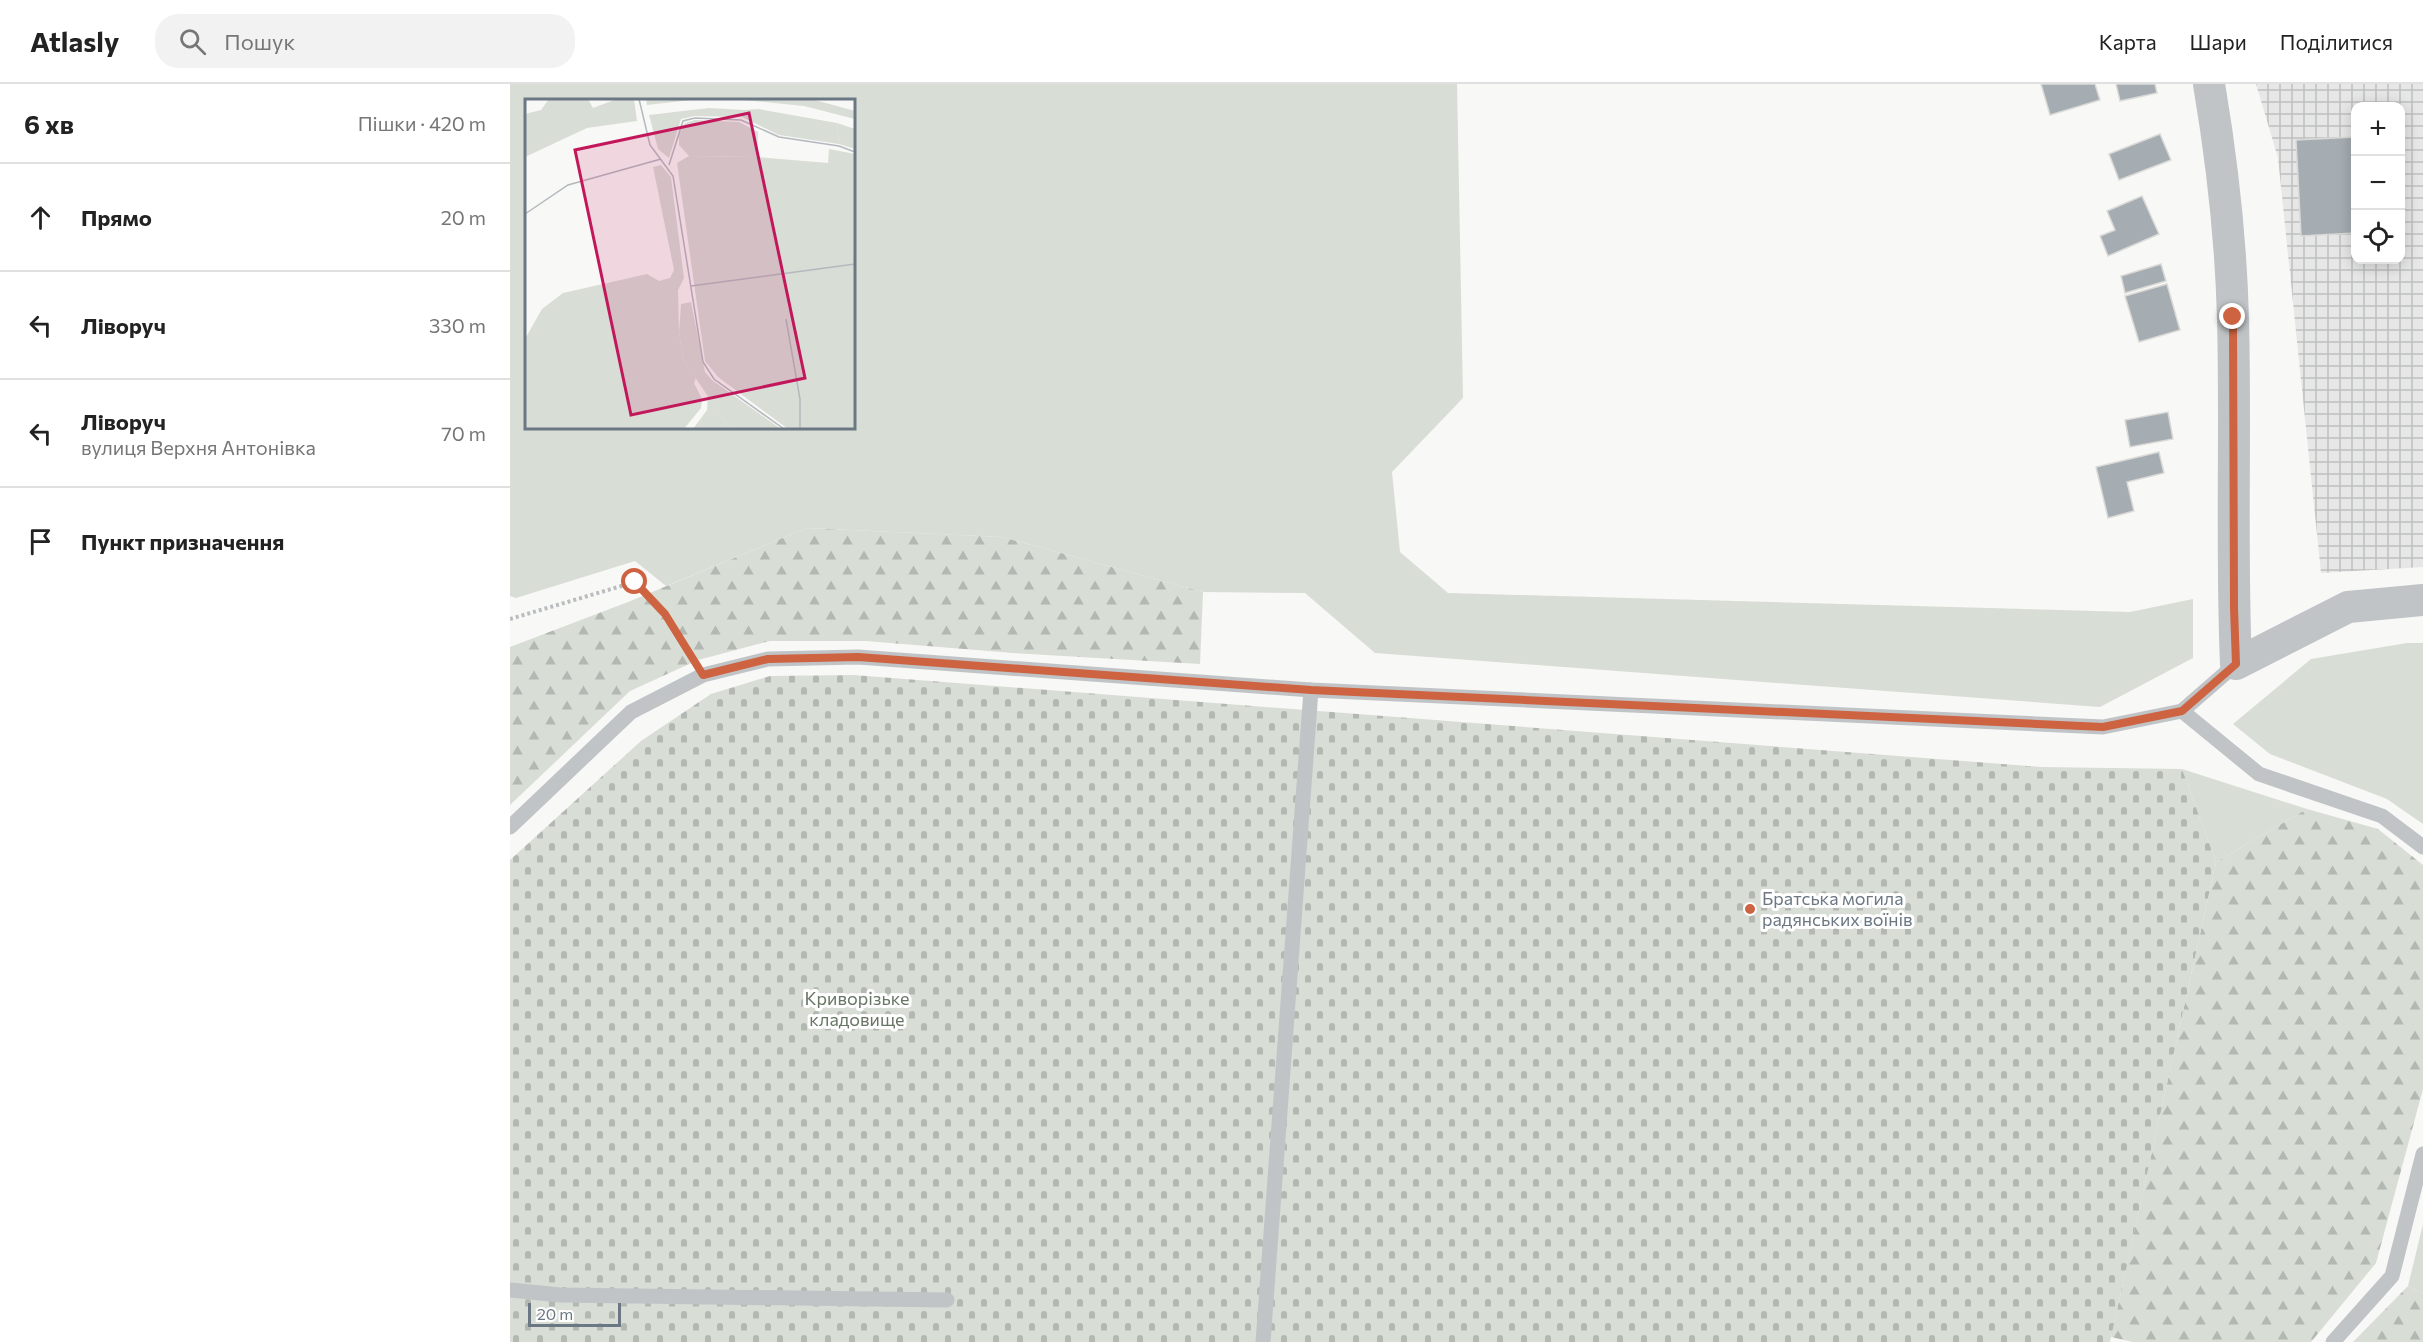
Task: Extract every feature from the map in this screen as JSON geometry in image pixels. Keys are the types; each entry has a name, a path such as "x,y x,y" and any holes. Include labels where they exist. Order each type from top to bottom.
{"street":[{"path":"2209,84 2222,167 2233,317 2236,664 2348,607 2423,600"}],"lane":[{"path":"510,826 631,712 703,675 768,659 858,657 1311,690 2103,727 2182,711 2236,664"},
{"path":"1263,1342 1311,690"},
{"path":"2182,711 2259,774 2382,816 2423,847"},
{"path":"2333,1342 2392,1276 2423,1155"},
{"path":"510,1290 560,1295 947,1300"}],"path":[{"path":"510,619 635,582 665,614 703,675"}],"shaded area":[{"path":"2256,84 2423,84 2423,567 2321,573 2278,158"}],"green space":[{"path":"510,84 1457,84 1463,398 1392,472 1400,552 1448,593 2130,612 2193,599 2193,658 2100,707 1375,653 1305,593 1203,592 1002,537 807,528 666,586 635,561 516,598 510,596"},
{"path":"807,528 1002,537 1203,592 1200,664 1013,653 866,641 770,641 698,660 630,691 510,805 510,647 628,602"},
{"path":"2407,643 2423,643 2423,824 2387,799 2270,754 2233,724 2311,659"},
{"name":"Криворізьке кладовище","path":"853,675 2041,767 2182,769 2216,862 2110,1342 510,1342 510,860 641,741 711,694 770,676"},
{"path":"2182,769 2307,809 2216,862"},
{"path":"2307,809 2378,829 2423,865 2423,1089 2376,1263 2311,1342 2133,1342 2111,1337 2216,862"},
{"path":"2423,1224 2423,1294 2408,1286"},
{"path":"2408,1286 2423,1294 2423,1342 2353,1342"}],"building":[{"path":"2041,84 2095,84 2100,100 2050,115"},
{"path":"2116,84 2155,84 2157,93 2120,101"},
{"path":"2160,134 2171,160 2119,180 2109,154"},
{"path":"2351,137 2351,233 2301,236 2296,140"},
{"path":"2142,196 2159,234 2108,256 2100,236 2115,230 2107,211"},
{"path":"2161,264 2166,281 2125,293 2121,276"},
{"path":"2167,284 2180,330 2139,342 2125,296"},
{"path":"2168,412 2173,439 2130,447 2125,420"},
{"path":"2159,452 2164,473 2127,482 2134,511 2108,518 2096,467"}],"place":[{"name":"Братська могила радянських воїнів","path":"1750,909"}],"route":[{"path":"635,582 665,614 703,675 768,659 858,657 1311,690 2103,727 2182,711 2236,664 2233,317"}]}
